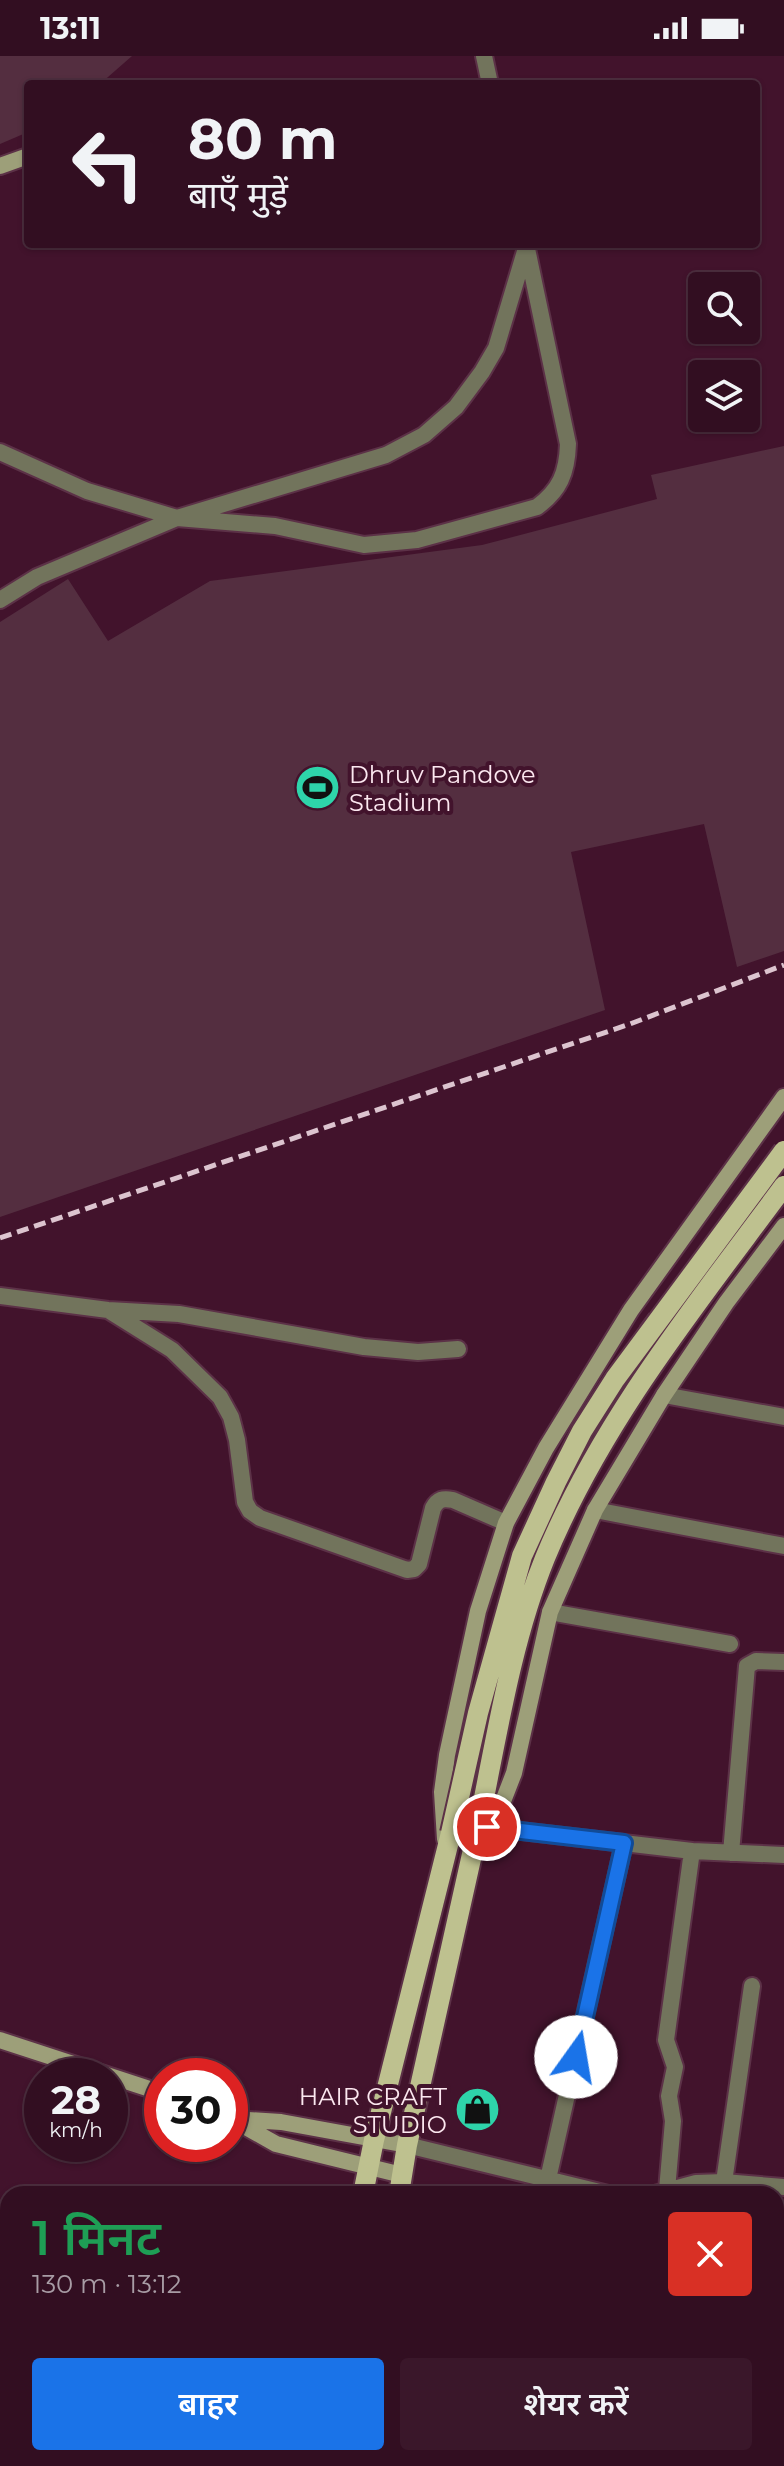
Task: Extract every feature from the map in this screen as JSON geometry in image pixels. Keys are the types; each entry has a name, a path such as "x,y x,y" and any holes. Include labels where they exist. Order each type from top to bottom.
{"main road":[{"path":"364,2186 478,1713 522,1556 582,1431 615,1379 784,1151"},
{"path":"400,2185 473,1848 483,1825 508,1681 544,1561 573,1495 606,1436 663,1347 784,1186"}],"street":[{"path":"484,56 489,80"},
{"path":"0,166 24,157"},
{"path":"0,600 37,577 177,518 386,455 424,435 456,407 496,348 525,248"},
{"path":"0,452 87,491 177,518 275,526 364,545 392,544 450,532 537,507 551,497 562,482 568,444 527,248"},
{"path":"448,1843 442,1792 447,1755 478,1611 506,1523 546,1448 784,1097"},
{"path":"483,1825 500,1809 514,1773 550,1612 595,1510 664,1395 686,1350 784,1226"},
{"path":"766,1247 784,1248"},
{"path":"0,1296 108,1310 179,1314 364,1347 418,1352 458,1349"},
{"path":"108,1310 172,1350 220,1397 231,1417 237,1440 245,1502 250,1511 260,1518 407,1570 419,1564 437,1501 444,1498 453,1500 506,1523"},
{"path":"664,1395 784,1417"},
{"path":"595,1510 784,1546"},
{"path":"550,1612 730,1644"},
{"path":"731,1853 747,1666 756,1661 784,1662"},
{"path":"483,1825 692,1851 784,1855"},
{"path":"548,2179 624,1843"},
{"path":"662,2186 673,2121 669,2096 675,2067 666,2040 692,1851"},
{"path":"724,2182 752,1986"},
{"path":"0,2040 144,2087"},
{"path":"248,2119 281,2122 407,2145 576,2186"},
{"path":"248,2128 276,2144 368,2167 400,2185"},
{"path":"684,2186 724,2182 772,2186"}],"shaded area":[{"path":"0,56 132,56 105,80 24,80 24,134 0,144"},
{"path":"784,446 784,951 737,967 704,824 571,852 605,1010 0,1217 0,622 68,579 108,641 210,581 482,545 657,499 651,475"}],"tunnel":[{"path":"644,1319 680,1346"}],"railway":[{"path":"0,1238 630,1024 784,965"}],"place":[{"name":"Dhruv Pandove Stadium","path":"318,788"},
{"name":"HAIR CRAFT STUDIO","path":"478,2110"}],"route":[{"path":"487,1827 624,1843 576,2057"}]}
